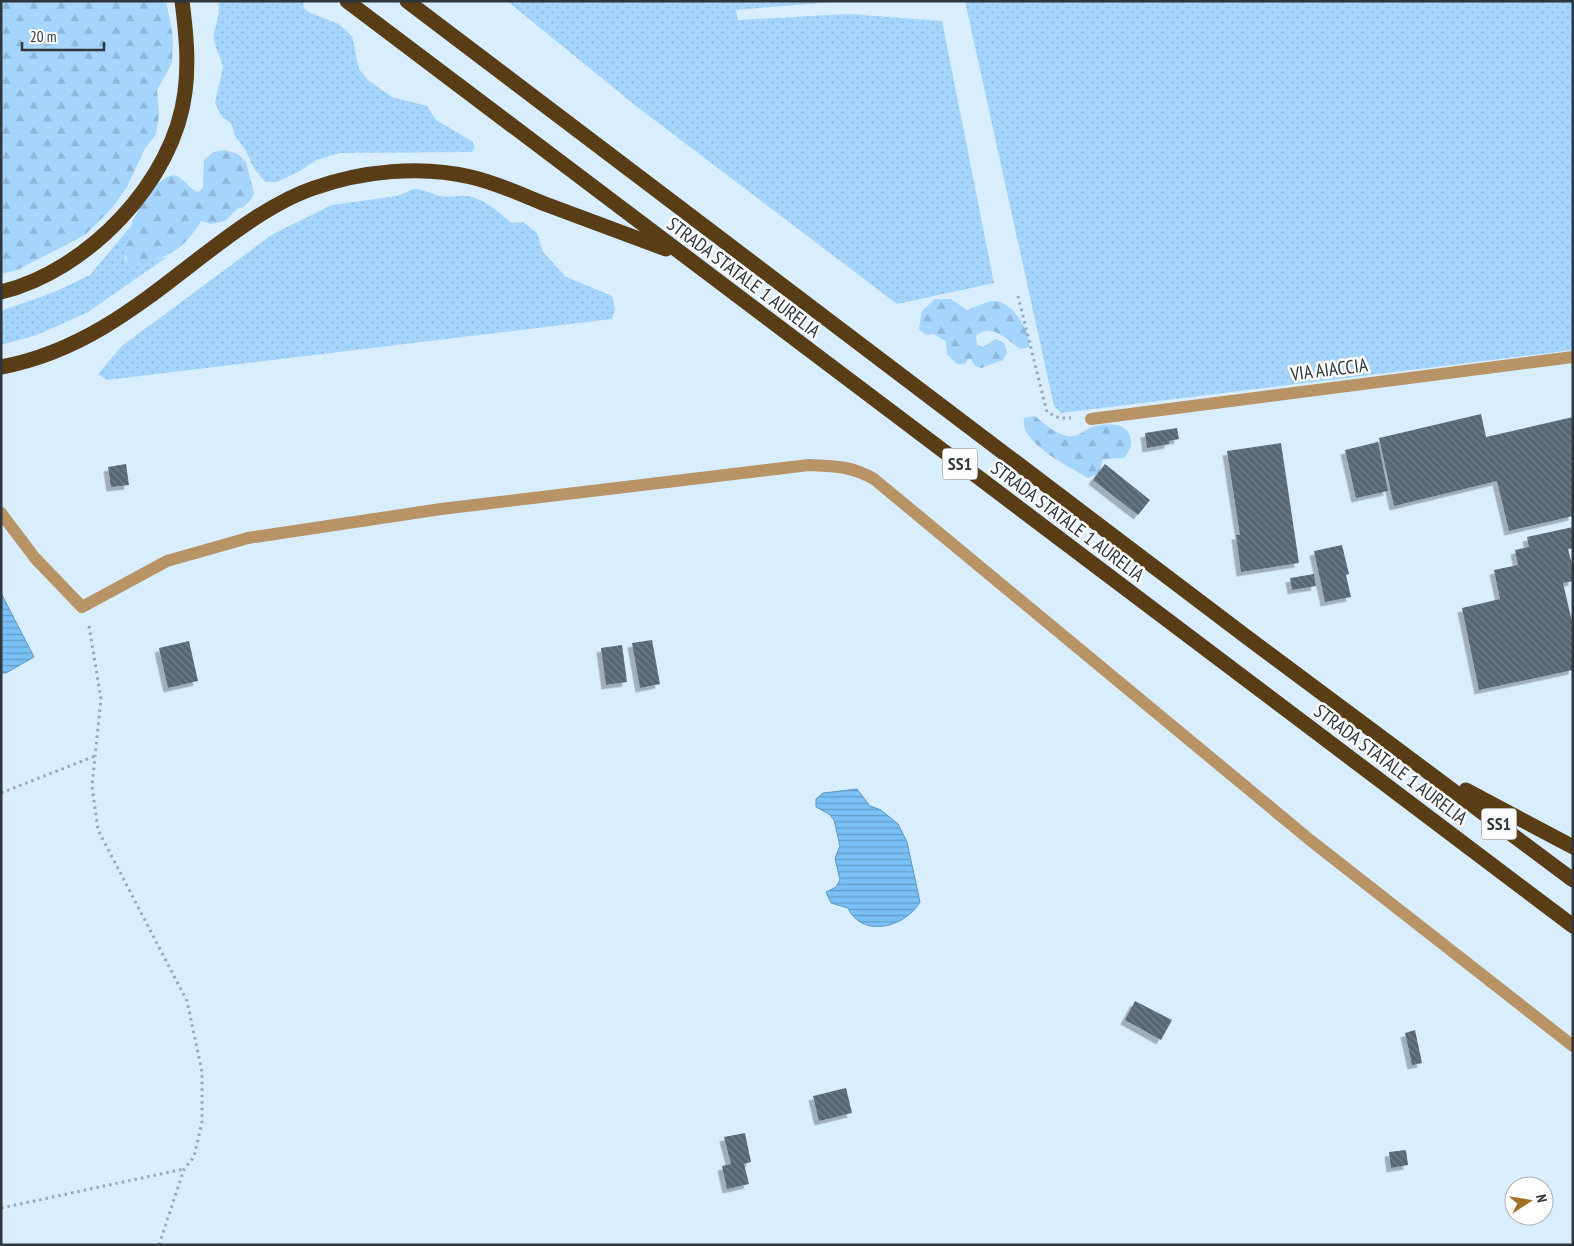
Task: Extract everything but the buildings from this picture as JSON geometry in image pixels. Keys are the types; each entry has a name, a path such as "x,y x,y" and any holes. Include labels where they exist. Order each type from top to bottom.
{"highway":[{"path":"1,292 38,280 78,255 112,228 149,183 170,142 185,94 186,34 182,1"},
{"name":"STRADA STATALE 1 AURELIA","path":"348,1 683,256 1573,926"},
{"name":"STRADA STATALE 1 AURELIA","path":"406,1 1248,638 1573,880"},
{"path":"1,367 23,363 58,350 113,323 218,243 283,202 312,188 371,174 416,171 441,172 470,177 509,188 683,256"},
{"path":"1425,769 1573,846"}],"street":[{"name":"VIA AIACCIA","path":"1091,419 1573,357"},
{"path":"1,513 35,558 82,607 167,562 248,538 442,508 809,465 856,469 874,479 1310,840 1573,1046"}],"path":[{"path":"1018,296 1047,412 1059,418 1091,419"},
{"path":"82,607 90,630 101,699 92,786 98,830 187,1001 202,1072 202,1122 194,1157 184,1169 159,1245"},
{"path":"1,793 95,756"},
{"path":"1,1208 184,1169"}],"green space":[{"path":"1,1 166,1 173,37 172,63 157,90 159,114 156,134 144,150 127,187 112,208 85,235 17,270 1,274"},
{"path":"218,1 303,1 304,8 310,13 339,24 352,36 359,69 368,80 392,97 427,106 436,120 472,141 475,147 472,152 340,153 316,160 300,171 277,182 265,182 253,167 246,151 235,136 231,123 222,117 215,103 223,67 214,38 219,13"},
{"path":"507,1 845,1 736,10 738,20 848,14 942,21 994,283 897,304 636,106"},
{"path":"965,1 1573,1 1573,350 1061,413 1054,406"},
{"path":"225,150 238,154 246,162 254,193 252,198 244,207 238,208 225,221 211,224 201,221 187,241 171,253 152,260 128,264 126,253 131,227 137,212 154,188 163,179 173,175 198,192 203,188 204,160 213,152"},
{"path":"414,189 443,197 468,196 491,206 511,223 523,222 537,233 543,252 566,277 612,296 615,309 612,319 107,380 98,374 122,346 273,234 332,205 397,196"},
{"path":"130,227 125,259 128,264 167,257 88,312 37,335 1,345 1,311 52,293 90,275"},
{"path":"935,299 951,299 967,310 984,303 1000,302 1019,318 1027,333 1029,347 1020,349 993,331 982,332 976,336 977,345 983,347 996,339 1004,343 1007,352 1003,360 981,368 975,366 971,359 968,359 965,364 957,364 947,354 946,341 933,334 926,335 919,329 922,311"},
{"path":"1035,416 1054,431 1067,436 1077,435 1092,427 1104,424 1122,427 1130,435 1130,448 1124,458 1103,459 1099,473 1088,478 1058,461 1037,445 1030,437 1025,428 1024,418"}],"shaded area":[{"path":"1,593 34,657 6,673 1,673"},
{"path":"857,789 870,806 881,810 898,824 907,842 920,902 905,918 884,926 863,924 855,918 848,908 831,903 826,892 836,887 840,880 835,858 840,846 834,820 829,814 816,807 816,799 823,793"}]}
